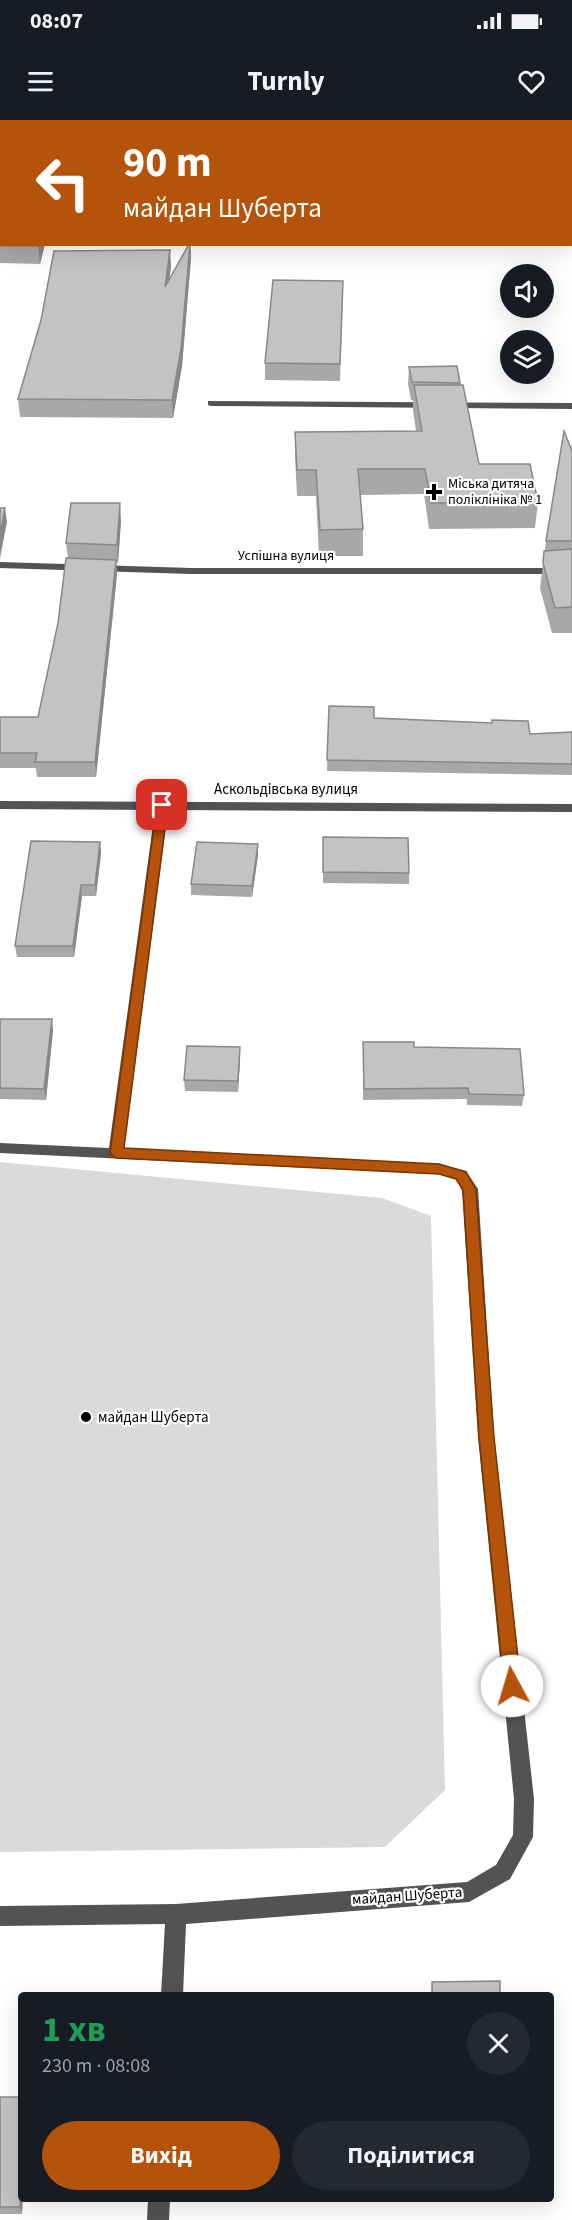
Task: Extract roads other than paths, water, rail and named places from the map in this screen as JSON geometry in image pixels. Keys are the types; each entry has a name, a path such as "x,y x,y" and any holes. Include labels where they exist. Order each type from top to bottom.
{"street":[{"path":"211,402 572,406"},
{"name":"Успішна вулиця","path":"0,565 191,571 572,571"},
{"name":"Аскольдівська вулиця","path":"0,805 572,808"},
{"path":"116,1153 162,805"},
{"name":"майдан Шуберта","path":"0,1148 439,1169 461,1175 470,1190 486,1437 524,1799 523,1837 503,1872 469,1892 176,1914 0,1916"},
{"path":"172,1992 176,1914"},
{"path":"158,2220 159,2202"}],"place":[{"name":"Міська дитяча поліклініка № 1","path":"434,492"},
{"name":"майдан Шуберта","path":"86,1417"}]}
